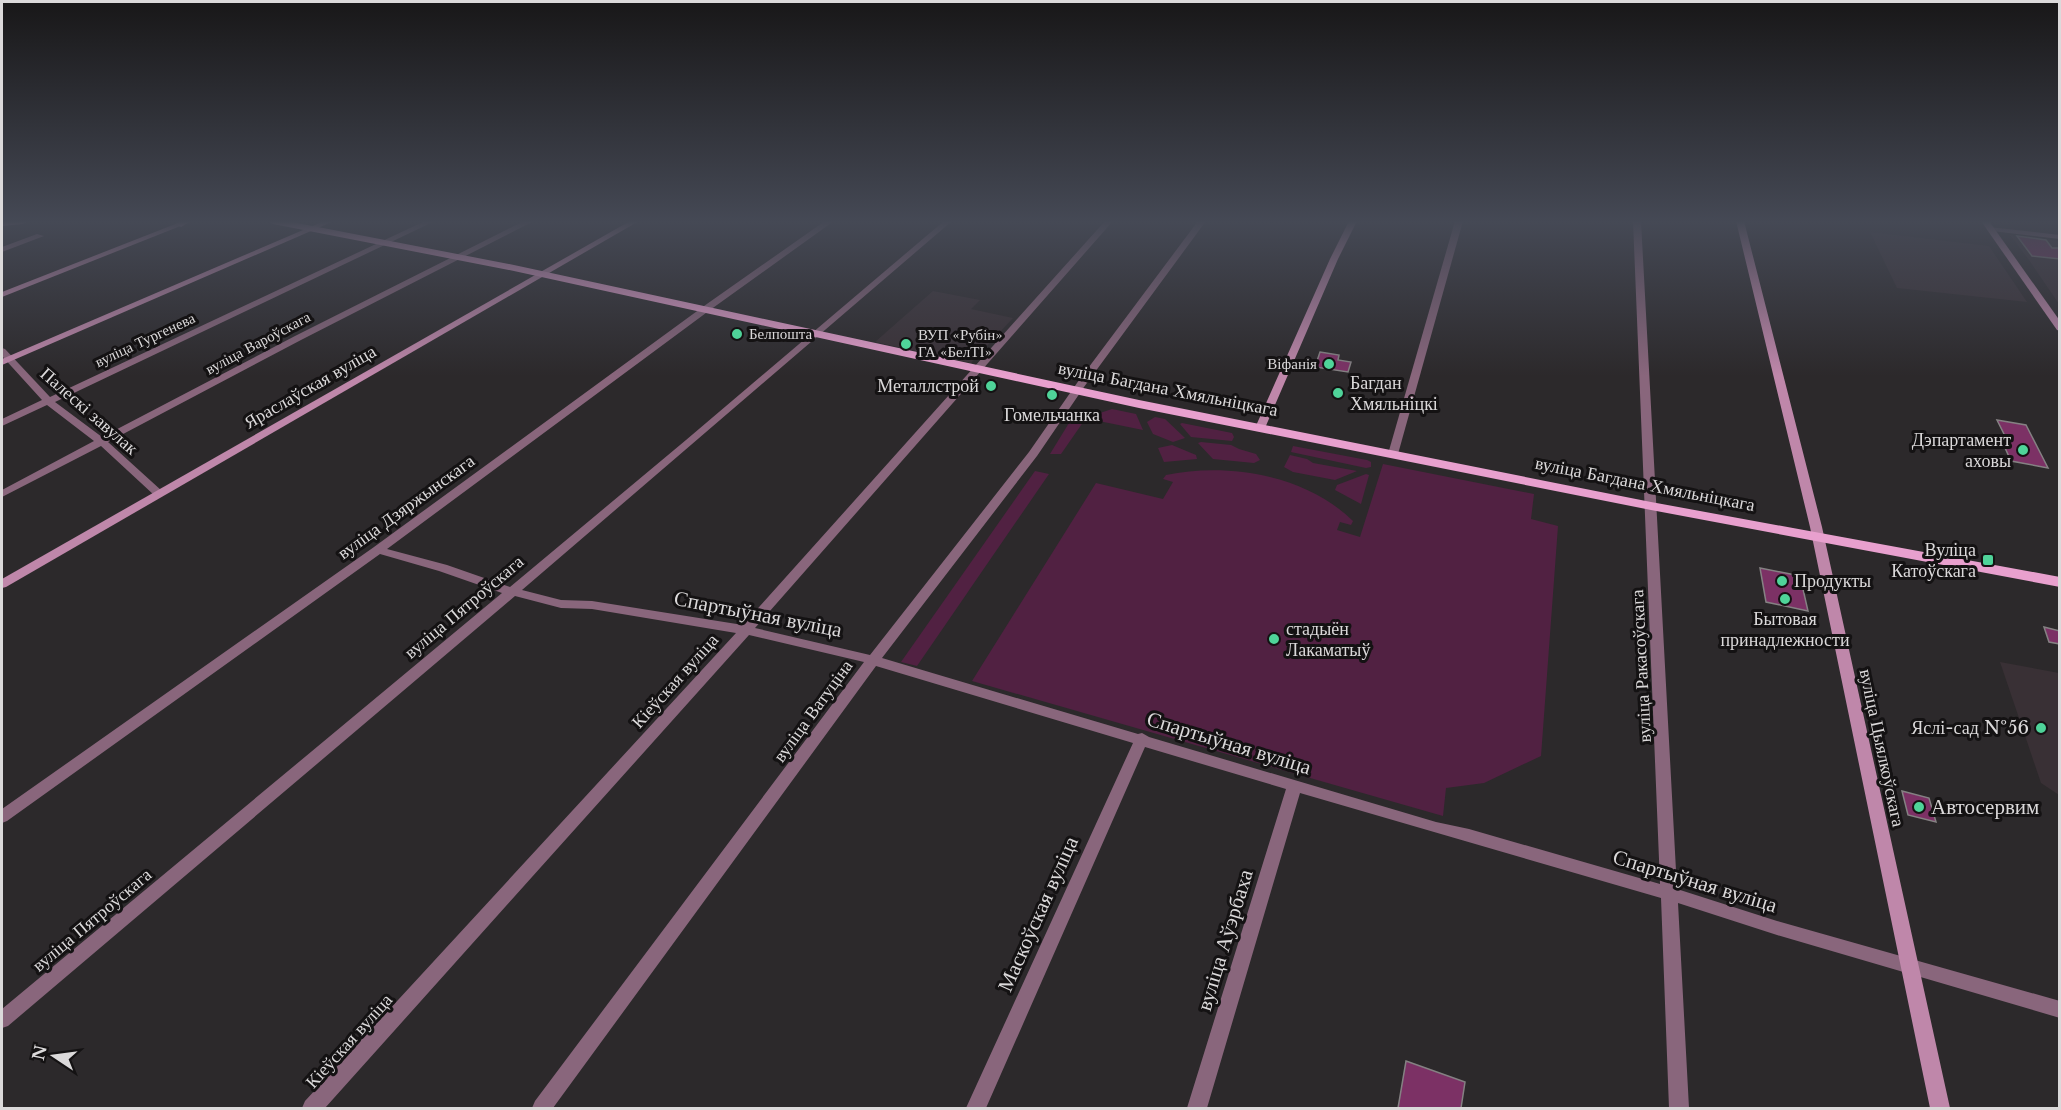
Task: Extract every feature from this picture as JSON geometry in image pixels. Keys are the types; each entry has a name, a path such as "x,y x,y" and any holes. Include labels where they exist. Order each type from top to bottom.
{"main road":[{"name":"вуліца Багдана Хмяльніцкага","path":"535,273 1076,391 1651,506 2060,582"}],"street":[{"path":"2,295 58,273"},
{"path":"4,358 207,273"},
{"name":"вуліца Тургенева","path":"2,423 321,273"},
{"name":"вуліца Вароўскага","path":"2,494 298,338 429,273"},
{"name":"вуліца Дзяржынскага","path":"2,817 378,550 757,273"},
{"name":"вуліца Пятроўскага","path":"2,1020 888,273"},
{"name":"Кіеўская вуліца","path":"312,1108 746,630 1063,273"},
{"name":"вуліца Ватуціна","path":"542,1108 873,660 1033,454 1076,391 1164,273"},
{"path":"1260,428 1328,273"},
{"path":"1393,454 1444,273"},
{"name":"вуліца Ракасоўскага","path":"1640,273 1670,894 1678,1108"},
{"name":"вуліца Цыялкоўскага","path":"1753,273 1818,536 1940,1108"},
{"path":"2022,273 2060,328"},
{"name":"Яраслаўская вуліца","path":"2,584 541,274"},
{"name":"Палескі завулак","path":"4,358 48,400 102,442 158,493"},
{"name":"Спартыўная вуліца","path":"378,550 443,568 510,591 561,604 592,605 746,630 873,660 1142,738 1436,828 1469,835 2060,1010"},
{"name":"Маскоўская вуліца","path":"976,1108 1142,738"},
{"name":"вуліца Аўэрбаха","path":"1197,1108 1295,785"}],"shaded area":[{"path":"1890,273 2007,273 2027,302 1897,288"},
{"path":"2038,273 2059,273 2059,304"},
{"path":"933,291 980,300 971,309 1013,318 971,363 875,342"},
{"path":"1112,409 1136,414 1143,430 1089,419 1091,416"},
{"path":"1155,417 1165,419 1185,438 1173,442 1153,434 1147,422"},
{"path":"1086,418 1061,454 1050,454 1069,423"},
{"path":"1180,424 1232,433 1234,437 1232,441 1191,437"},
{"path":"1198,443 1231,445 1256,454 1260,460 1254,463 1213,459"},
{"path":"1172,445 1196,455 1197,459 1164,462 1158,448"},
{"path":"1293,446 1367,460 1371,462 1371,467 1366,468 1291,452"},
{"path":"1290,455 1307,459 1313,463 1357,471 1335,480 1293,472 1284,467"},
{"name":"стадыён Лакаматыў","path":"1383,464 1534,494 1531,519 1558,526 1541,756 1484,783 1446,788 1443,816 972,681 1096,483 1163,499 1173,482 1163,479 1166,475 1215,470 1265,476 1290,483 1334,505 1353,521 1351,525 1340,522 1337,530 1360,537"},
{"path":"1035,471 1049,474 917,666 901,662"},
{"path":"1366,474 1369,475 1361,504 1335,490 1337,485"},
{"name":"Яслі-сад №56","path":"2000,662 2059,673 2059,795 2041,783"}],"building":[{"name":"Віфанія","path":"1320,352 1339,355 1338,360 1351,362 1348,372 1315,367"},
{"name":"Дэпартамент аховы","path":"1997,420 2026,425 2048,468 2011,461 2001,439 2007,440"},
{"path":"1760,568 1800,576 1808,611 1766,602"},
{"path":"2044,627 2060,631 2060,644 2049,642"},
{"name":"Автосервим","path":"1902,791 1929,798 1936,822 1908,815"},
{"path":"1406,1061 1465,1082 1461,1108 1398,1108"}],"place":[{"name":"Белпошта","path":"737,334"},
{"name":"ВУП «Рубін» ГА «БелТІ»","path":"906,344"},
{"name":"Віфанія","path":"1329,364"},
{"name":"Металлстрой","path":"991,386"},
{"name":"Багдан Хмяльніцкі","path":"1338,393"},
{"name":"Гомельчанка","path":"1052,395"},
{"name":"Дэпартамент аховы","path":"2023,450"},
{"name":"Вуліца Катоўскага","path":"1988,560"},
{"name":"Продукты","path":"1782,581"},
{"name":"Бытовая принадлежности","path":"1785,599"},
{"name":"стадыён Лакаматыў","path":"1274,639"},
{"name":"Яслі-сад №56","path":"2041,728"},
{"name":"Автосервим","path":"1919,807"}]}
